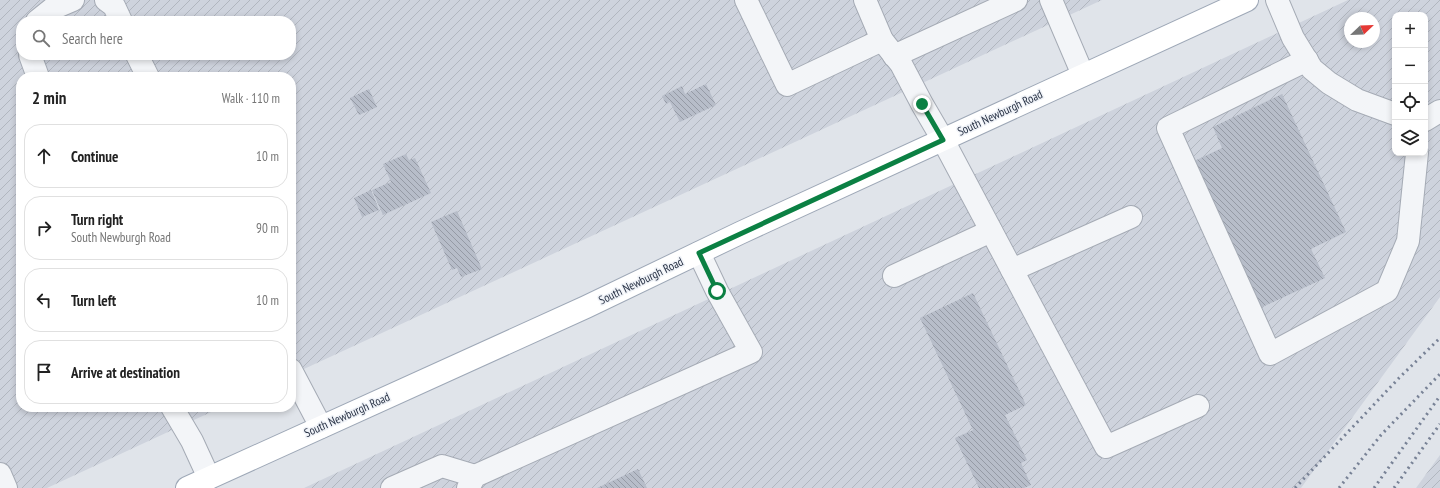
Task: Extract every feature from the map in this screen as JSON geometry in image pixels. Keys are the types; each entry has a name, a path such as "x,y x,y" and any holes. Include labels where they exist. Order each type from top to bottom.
{"main road":[{"name":"South Newburgh Road","path":"187,488 586,307 699,253 1247,0"}],"lane":[{"path":"44,16 52,9 73,0"},
{"path":"106,0 114,6 119,16"},
{"path":"746,0 786,85 1016,0"},
{"path":"865,0 888,48 901,64 943,140 1106,447 1198,406"},
{"path":"1051,0 1083,75"},
{"path":"1277,0 1293,38 1312,69 1357,100 1392,113"},
{"path":"32,60 36,72"},
{"path":"140,60 146,72"},
{"path":"1307,60 1168,128 1270,354 1387,291 1408,240 1417,156"},
{"path":"1428,118 1440,111"},
{"path":"1012,270 1131,217"},
{"path":"894,276 991,231"},
{"path":"392,488 442,466 472,482 751,352 717,291 699,253"},
{"path":"296,380 321,427"},
{"path":"175,412 192,441 209,478"},
{"path":"0,474 6,488"}],"shaded area":[{"path":"0,0 1102,0 296,373 296,72 16,72 16,412 211,412 47,488 0,488"},
{"path":"1348,0 1440,0 1440,297 1301,488 304,488"},
{"path":"1440,455 1440,488 1416,488"}],"building":[{"path":"706,84 716,105 680,122 670,102 666,104 662,96 682,86 685,94"},
{"path":"369,89 377,107 359,115 350,98"},
{"path":"1282,94 1346,232 1311,249 1325,278 1256,310 1188,164 1222,148 1213,127"},
{"path":"406,154 409,160 415,158 431,193 383,215 372,190 391,182 383,164"},
{"path":"371,190 379,210 362,217 354,198"},
{"path":"457,211 482,269 461,277 457,268 452,270 431,222"},
{"path":"973,293 1026,405 1005,415 1027,460 1021,463 1031,485 1024,488 979,488 955,438 973,430 920,318"},
{"path":"638,469 647,488 597,488"}],"railway":[{"path":"1295,488 1399,378 1440,338"},
{"path":"1339,488 1381,435 1440,374"},
{"path":"1374,488 1440,396"},
{"path":"1394,488 1440,424"}],"route":[{"path":"717,291 699,253 943,140 922,104"}]}
